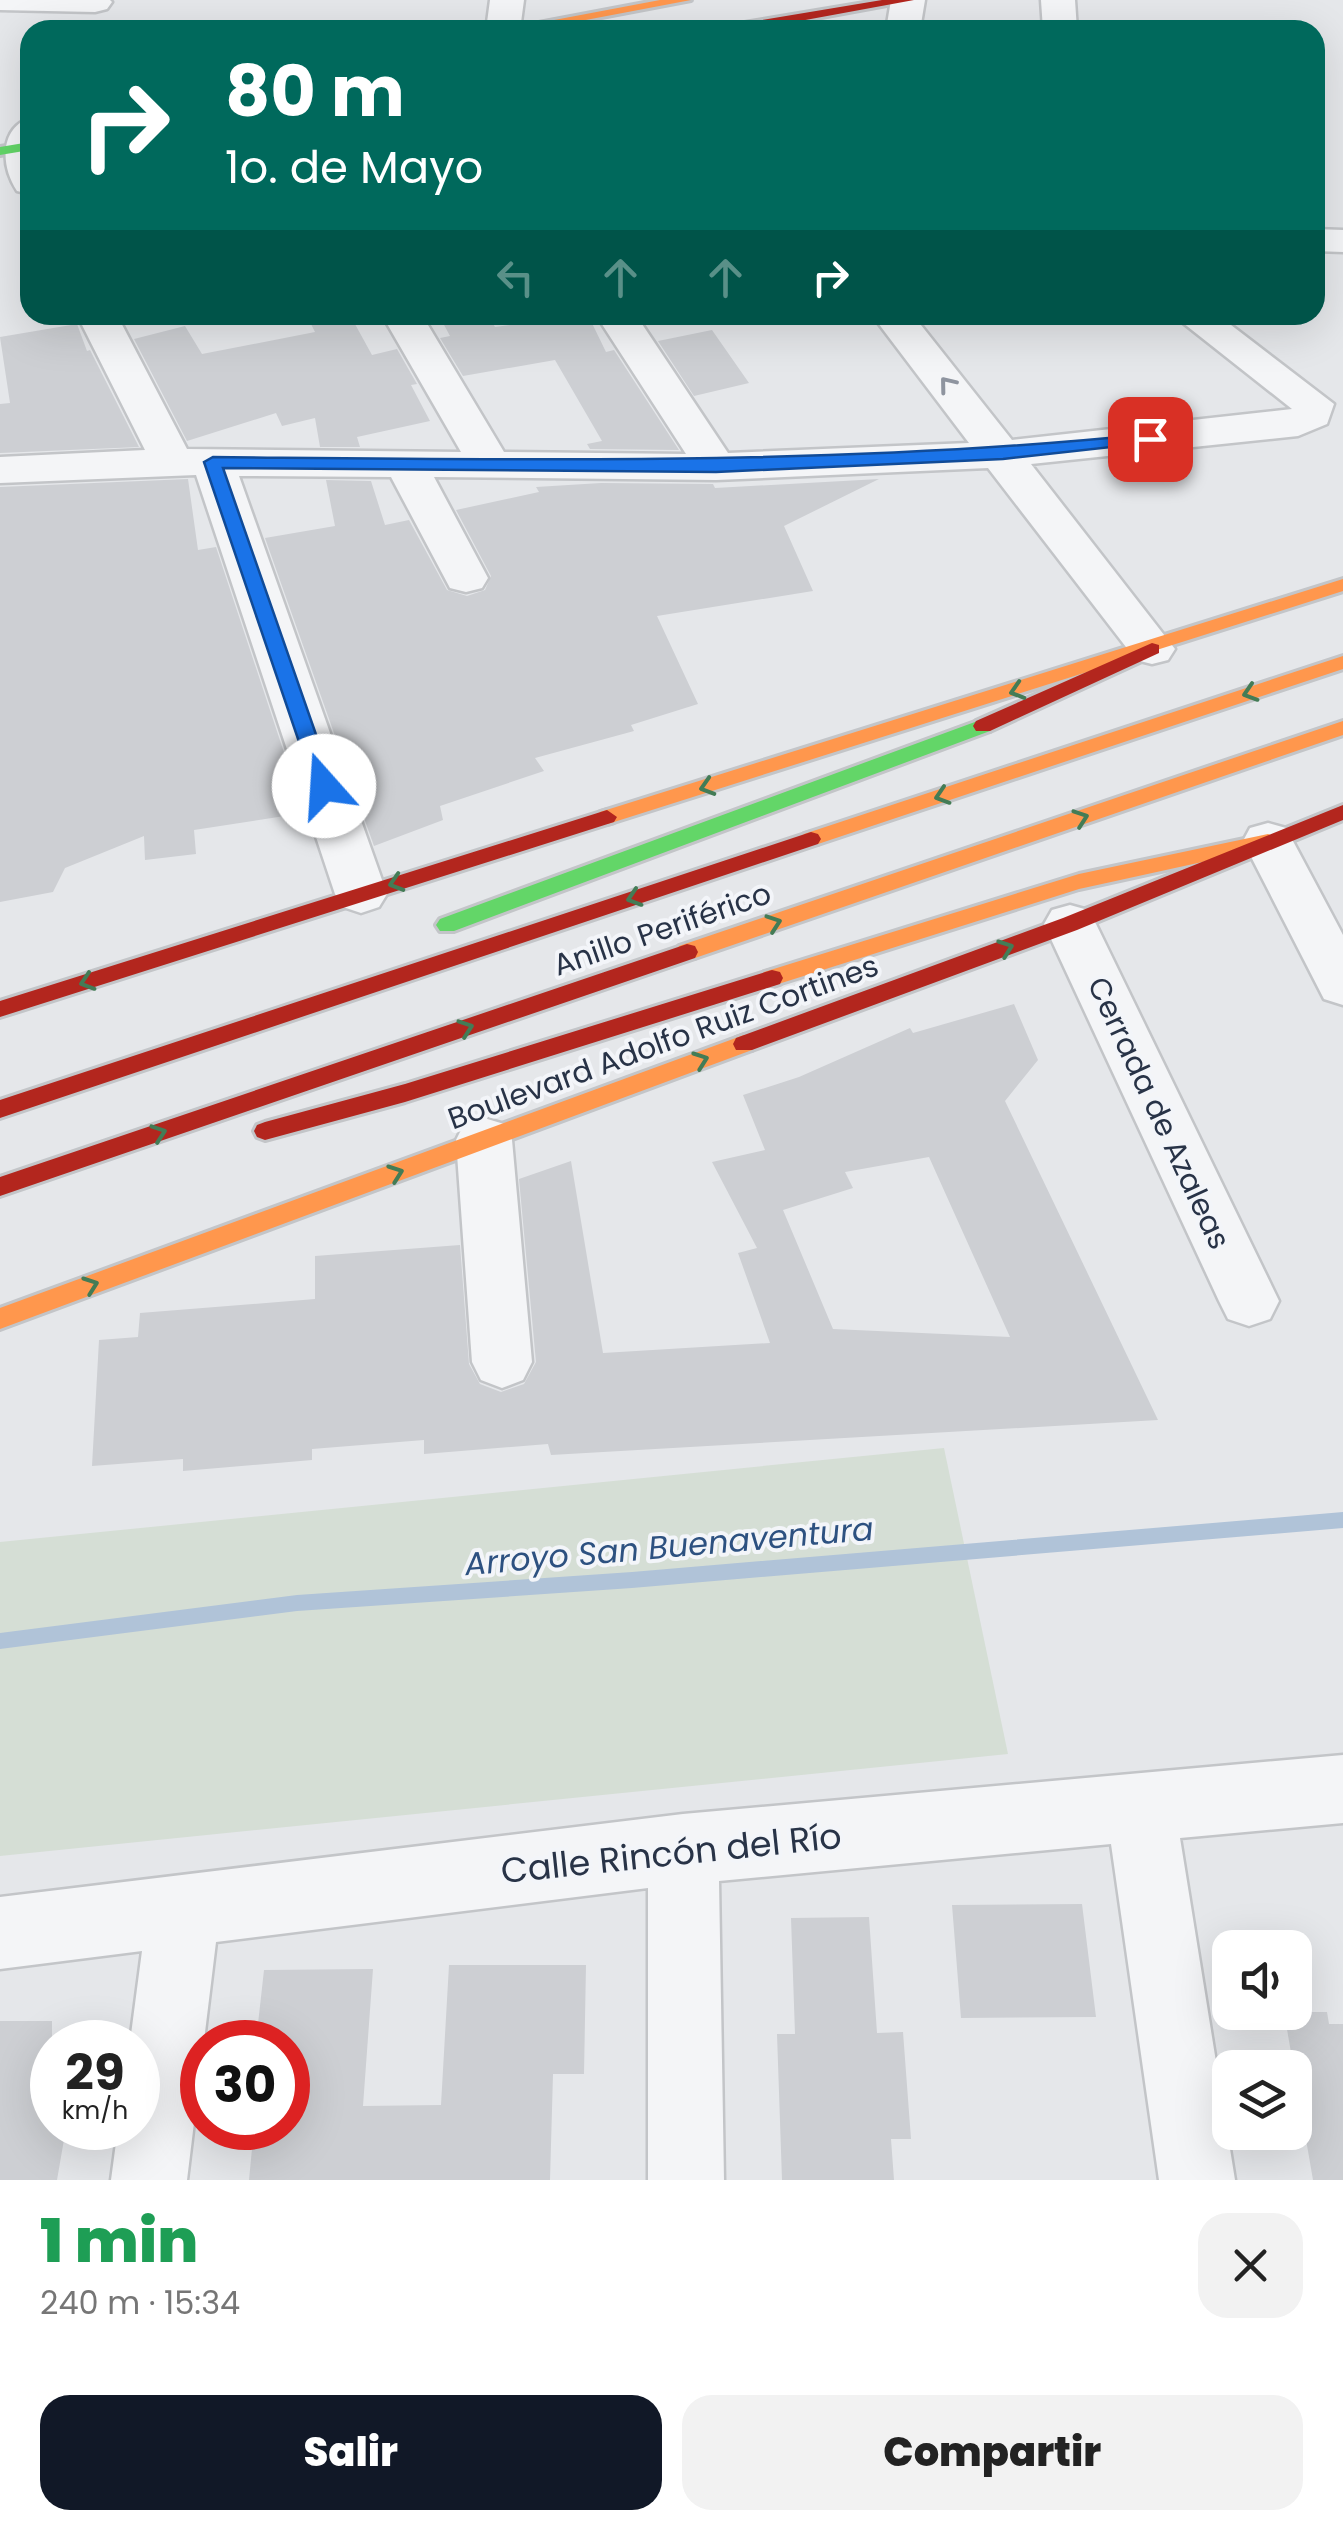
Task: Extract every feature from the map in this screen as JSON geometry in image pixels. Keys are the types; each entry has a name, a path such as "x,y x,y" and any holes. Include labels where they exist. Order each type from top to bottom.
{"main road":[{"path":"565,20 684,0"},
{"path":"786,20 907,0"},
{"path":"0,1010 1152,649 1343,585"},
{"path":"418,937 583,872 958,739 1152,649"},
{"name":"Anillo Periférico","path":"0,1109 1343,662"},
{"name":"Anillo Periférico","path":"0,1186 1343,728"},
{"name":"Boulevard Adolfo Ruiz Cortines","path":"0,1319 1070,924 1343,812"},
{"path":"239,1137 406,1093 1094,878 1201,850 1268,841"},
{"path":"228,1033 370,960"},
{"path":"32,1176 188,1148"}],"street":[{"path":"0,0 91,11"},
{"path":"104,325 192,462 361,894"},
{"path":"408,325 491,466"},
{"path":"623,325 716,467"},
{"path":"900,325 1152,649"},
{"path":"0,470 192,462 716,467 1003,454 1298,423 1312,415 1313,404 1206,325"},
{"path":"406,464 466,578"},
{"path":"1268,841 1343,984"},
{"name":"Cerrada de Azaleas","path":"1070,924 1249,1301"},
{"path":"484,1140 502,1362"},
{"name":"Calle Rincón del Río","path":"0,1932 683,1850 1343,1788"},
{"path":"1141,1808 1197,2180"},
{"path":"683,1850 686,2180"},
{"path":"149,2180 184,1908"}],"shaded area":[{"path":"944,1448 1008,1754 0,1856 0,1542"}],"building":[{"path":"77,325 87,351 90,350 139,447 0,453 0,404 10,403 0,337"},
{"path":"312,325 356,325 372,355 397,349 417,384 411,385 430,421 357,437 360,447 320,447 315,418 282,426 276,413 187,441 134,339 185,326 202,354 315,332"},
{"path":"444,325 593,325 606,352 614,350 679,450 590,449 587,444 602,441 555,360 463,376 440,338 450,336"},
{"path":"712,330 749,383 694,396 658,341"},
{"path":"188,479 198,550 216,547 304,813 194,830 196,854 145,860 144,836 65,868 53,892 0,902 0,487"},
{"path":"879,479 784,526 813,591 657,616 698,704 631,725 634,731 535,758 544,771 440,806 443,820 374,846 265,538 335,526 326,480 371,481 385,525 409,520 447,590 467,596 485,590 491,576 456,510 539,492 536,487 601,483 713,484 715,488"},
{"path":"1014,1004 1038,1060 1005,1101 1158,1420 551,1455 548,1444 424,1454 424,1440 312,1449 312,1460 183,1471 183,1459 92,1466 99,1340 138,1337 140,1313 315,1299 315,1256 460,1245 469,1364 480,1384 501,1392 524,1384 536,1362 519,1179 571,1161 603,1353 770,1343 738,1253 757,1248 712,1162 765,1150 743,1095 799,1077 910,1028 913,1033","holes":["929,1157 1010,1337 833,1329 783,1210 853,1188 845,1172"]},
{"path":"1082,1904 1096,2017 961,2018 952,1905"},
{"path":"869,1917 877,2033 903,2032 911,2139 891,2139 894,2180 782,2180 777,2034 795,2034 791,1918"},
{"path":"449,1965 586,1965 584,2074 553,2074 550,2180 249,2180 252,2150 310,2150 310,2020 258,2020 264,1970 373,1969 363,2106 441,2105"},
{"path":"1312,2012 1327,2012 1329,2024 1343,2024 1343,2180 1313,2180 1308,2150 1312,2150 1312,2050 1291,2050 1287,2030 1312,2030"},
{"path":"0,2021 30,2021 30,2150 62,2150 57,2180 0,2180"}],"waterway":[{"name":"Arroyo San Buenaventura","path":"0,1641 297,1603 632,1580 1343,1520"}],"traffic: fast":[{"path":"0,151 20,148"},
{"path":"447,925 983,726"}],"traffic: slow":[{"path":"567,20 684,0"},
{"path":"607,817 1343,585"},
{"path":"811,839 1343,662"},
{"path":"687,952 1343,728"},
{"path":"772,978 1079,882 1268,841"},
{"path":"0,1319 744,1044"}],"traffic: jam":[{"path":"786,20 907,0"},
{"path":"983,726 1152,649"},
{"path":"744,1044 1070,924 1343,812"},
{"path":"0,1009 607,817"},
{"path":"0,1109 811,839"},
{"path":"0,1187 687,952"},
{"path":"265,1131 405,1093 772,978"}],"route":[{"path":"324,786 213,462 716,467 1003,454 1150,439"}]}
